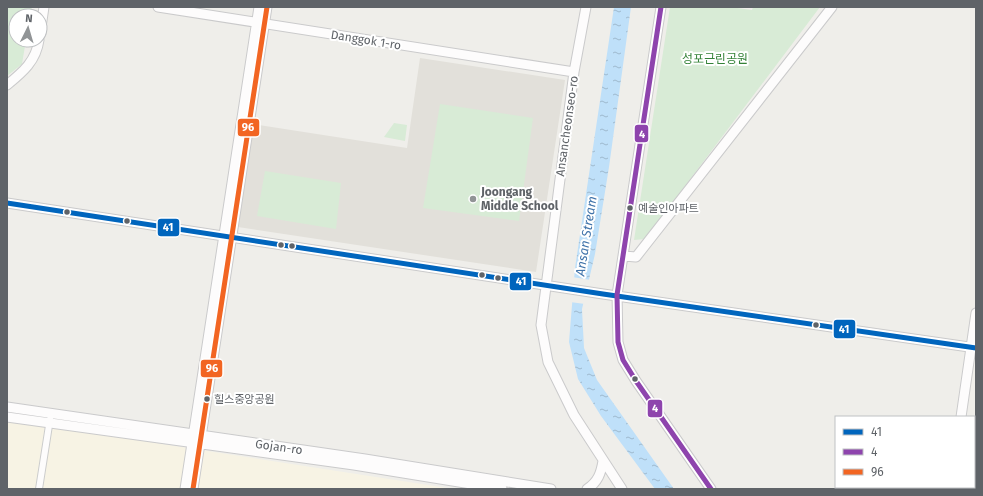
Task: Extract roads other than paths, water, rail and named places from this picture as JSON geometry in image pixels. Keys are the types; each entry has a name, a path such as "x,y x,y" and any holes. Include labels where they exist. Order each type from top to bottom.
{"street":[{"name":"Danggok 1-ro","path":"158,7 574,72"},
{"path":"259,7 261,23"},
{"path":"192,489 197,440 261,23 267,7"},
{"name":"Ansancheonseo-ro","path":"586,7 574,72 545,285 541,325 548,362 574,415 622,489"},
{"path":"661,7 617,295 618,342 623,360 636,381 711,489"},
{"path":"624,256 636,257 832,7"},
{"path":"7,85 30,65 37,48"},
{"path":"7,202 603,294 973,348"},
{"path":"961,416 973,348 976,313"},
{"name":"Gojan-ro","path":"7,407 51,413 197,440 502,489"},
{"path":"39,489 51,413"},
{"name":"Gojan-ro","path":"7,417 50,424 365,458 551,489"},
{"path":"185,489 197,440"},
{"path":"587,489 599,478 603,461"}],"water":[{"name":"Ansan Stream","path":"614,7 631,7 609,167 595,254 582,309 584,348 597,380 674,489 655,489 601,416 578,379 569,342 575,268"}],"place":[{"name":"Joongang Middle School","path":"473,199"},
{"name":"예술인아파트","path":"630,208"},
{"name":"힐스중앙공원","path":"207,399"}],"park label":[{"name":"성포근린공원","path":"715,59"}]}
